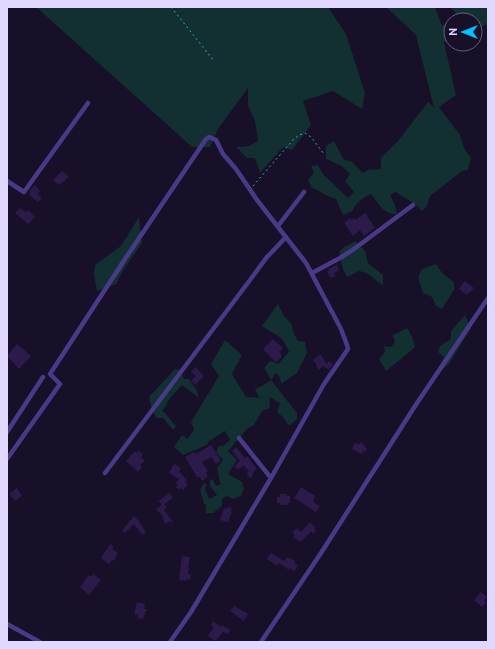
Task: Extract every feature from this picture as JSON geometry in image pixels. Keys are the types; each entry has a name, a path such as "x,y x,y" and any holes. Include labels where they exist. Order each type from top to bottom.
{"street":[{"path":"7,181 24,192 88,103"},
{"path":"7,459 60,384 50,374 125,259 209,137 216,140 223,154 236,169 250,190 306,263 341,329 348,349 324,384 271,478 191,612 170,642"},
{"path":"278,226 304,192"},
{"path":"312,273 354,249 413,205"},
{"path":"105,473 252,276 286,237"},
{"path":"261,642 321,553 417,403 488,298"},
{"path":"7,432 43,377"},
{"path":"239,438 271,478"},
{"path":"7,624 40,642"}],"path":[{"path":"171,7 214,61"},
{"path":"250,190 299,135 305,133 311,137 324,154"}],"green space":[{"path":"36,7 328,7 346,34 365,93 362,109 333,91 303,101 311,125 292,150 283,147 260,173 255,158 247,158 236,147 249,146 258,141 255,121 248,106 248,88 218,129 210,147 192,147"},
{"path":"386,7 435,7 442,26 443,25 443,52 446,52 456,95 439,107 460,135 464,148 471,158 468,170 462,171 430,196 427,206 422,211 413,202 396,192 390,195 395,205 397,214 388,213 379,205 371,194 360,201 352,211 343,215 336,199 312,188 308,180 314,172 311,166 318,165 323,174 348,198 354,192 345,181 350,174 342,166 326,159 326,146 334,141 344,160 351,161 363,173 368,170 381,169 381,158 398,141 428,102 434,108 416,35"},
{"path":"450,7 488,7 488,24 483,26 483,12 455,12"},
{"path":"139,217 142,243 122,272 116,284 97,291 94,275 95,265 121,246"},
{"path":"356,241 365,251 368,263 383,275 383,285 364,272 359,271 347,277 343,269 339,252 344,247"},
{"path":"436,264 442,273 454,282 454,290 442,309 436,306 432,297 423,293 418,277 422,269"},
{"path":"278,304 284,316 291,323 298,341 305,342 307,353 297,373 281,384 280,378 276,373 271,380 264,368 270,361 278,364 289,352 282,339 262,326"},
{"path":"465,315 471,328 449,364 444,368 440,365 444,357 438,352 440,346 451,339 451,331"},
{"path":"407,328 415,347 386,371 379,359 385,352 384,346 391,347 395,342 393,335"},
{"path":"225,340 242,355 232,374 246,397 259,398 255,389 271,380 297,413 297,419 289,426 283,417 277,412 280,403 269,397 270,408 262,411 254,425 247,429 228,451 237,460 228,474 242,482 244,489 241,496 232,499 227,496 222,499 222,506 213,513 206,513 206,506 203,502 200,490 204,483 207,485 205,489 209,499 217,495 210,486 210,479 213,480 216,486 221,484 217,468 223,460 216,452 219,446 223,446 230,440 225,431 208,442 207,445 183,455 174,447 182,435 188,439 194,429 191,422 219,376 211,364"},
{"path":"175,369 180,370 184,379 189,379 197,391 199,398 182,385 170,398 162,410 176,426 173,430 163,418 157,418 152,410 149,397"}],"building":[{"path":"62,171 69,177 59,185 53,180"},
{"path":"35,185 40,191 37,194 42,198 38,202 29,195 31,192 29,191"},
{"path":"20,208 26,212 28,210 35,217 28,224 15,213"},
{"path":"365,213 375,228 364,236 360,230 353,236 344,223 350,218 352,220 354,218 356,220"},
{"path":"337,265 339,270 334,273 336,276 331,278 327,272 329,270 328,269"},
{"path":"465,281 474,288 467,295 459,289"},
{"path":"273,339 283,348 279,352 282,356 276,363 263,349"},
{"path":"17,344 31,356 19,369 7,356"},
{"path":"320,354 327,364 329,361 333,364 329,370 323,366 319,370 316,366 317,365 313,360"},
{"path":"195,367 204,376 195,385 191,381 196,376 191,372"},
{"path":"360,442 367,448 362,454 352,449 355,443 359,445"},
{"path":"211,445 221,461 216,464 211,457 202,462 208,471 206,472 208,476 202,481 200,477 197,477 185,457 194,452 196,454"},
{"path":"236,447 245,458 247,456 257,469 254,471 252,478 247,476 248,471 244,465 238,470 234,466 240,461 232,451"},
{"path":"135,451 137,453 139,451 143,454 141,457 145,461 140,465 142,467 138,472 126,461"},
{"path":"174,464 181,468 179,471 187,480 185,482 188,485 183,490 180,488 178,490 176,487 178,485 176,483 179,479 169,473"},
{"path":"301,487 315,496 313,502 320,506 316,512 294,498"},
{"path":"17,488 22,496 15,501 9,494"},
{"path":"170,493 173,498 164,504 167,507 164,510 173,522 172,523 170,521 165,524 162,515 156,510 162,504 158,501"},
{"path":"280,494 287,494 287,496 290,496 290,503 288,503 288,505 281,505 281,503 277,503 277,497 280,497"},
{"path":"227,507 232,508 228,522 220,520 224,508 227,509"},
{"path":"134,516 139,521 146,533 142,535 134,524 125,533 122,530"},
{"path":"310,522 316,530 313,534 311,531 301,542 293,537 295,535 292,533 297,528 301,532"},
{"path":"110,544 114,547 112,549 118,553 114,561 112,560 109,564 101,558"},
{"path":"271,553 284,561 287,557 290,559 291,558 295,561 294,563 298,565 294,571 290,568 289,570 279,563 277,566 267,559"},
{"path":"182,556 190,557 188,574 191,575 190,580 187,579 186,581 179,580"},
{"path":"93,574 101,580 89,595 80,587 89,575 91,577"},
{"path":"481,592 487,597 484,601 486,602 482,607 474,600"},
{"path":"137,602 145,604 144,609 147,609 143,619 137,618 138,615 134,614"},
{"path":"234,606 248,614 244,621 230,611"},
{"path":"213,621 221,627 222,625 230,630 228,634 223,632 215,641 208,636 214,627 211,625"}]}
